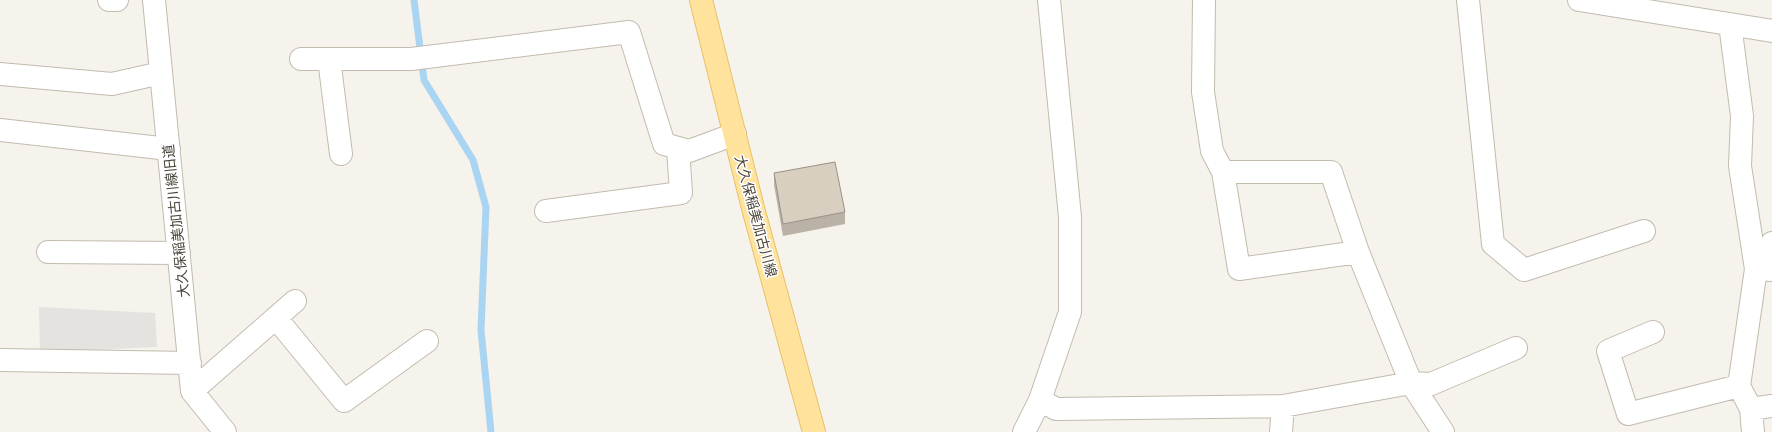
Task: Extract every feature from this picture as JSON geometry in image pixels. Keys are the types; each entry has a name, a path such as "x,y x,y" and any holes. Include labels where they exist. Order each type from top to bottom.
{"main road":[{"name":"大久保稲美加古川線","path":"702,0 753,208 814,432"}],"street":[{"path":"109,0 117,0"},
{"name":"大久保稲美加古川線旧道","path":"154,0 192,391"},
{"path":"1024,432 1040,400 1070,312 1070,216 1049,0"},
{"path":"1204,0 1203,92 1212,151 1223,172 1239,269 1358,252"},
{"path":"1468,0 1493,244 1524,270 1644,231"},
{"path":"1579,0 1772,31"},
{"path":"1730,24 1742,116 1740,166 1764,270"},
{"path":"301,59 422,57 629,32 664,144 689,151 735,134"},
{"path":"329,59 341,154"},
{"path":"0,74 112,84 161,73"},
{"path":"0,130 169,149"},
{"path":"546,211 682,193 678,148"},
{"path":"1223,172 1331,172 1358,252 1411,383 1443,432"},
{"path":"1738,386 1764,270 1772,244"},
{"path":"48,252 179,253"},
{"path":"225,432 192,391 295,301"},
{"path":"276,318 344,401 427,341"},
{"path":"1653,332 1608,350 1628,414 1738,386"},
{"path":"1040,400 1056,408 1283,406 1411,383 1430,384 1516,348"},
{"path":"0,360 190,363"},
{"path":"1738,386 1762,408 1753,432"},
{"path":"1281,432 1283,406"}],"shaded area":[{"path":"39,307 155,313 157,347 40,352"}],"building":[{"path":"835,162 845,212 783,224 774,173"}],"waterway":[{"path":"414,0 424,80 473,160 486,207 481,330 491,432"}]}
